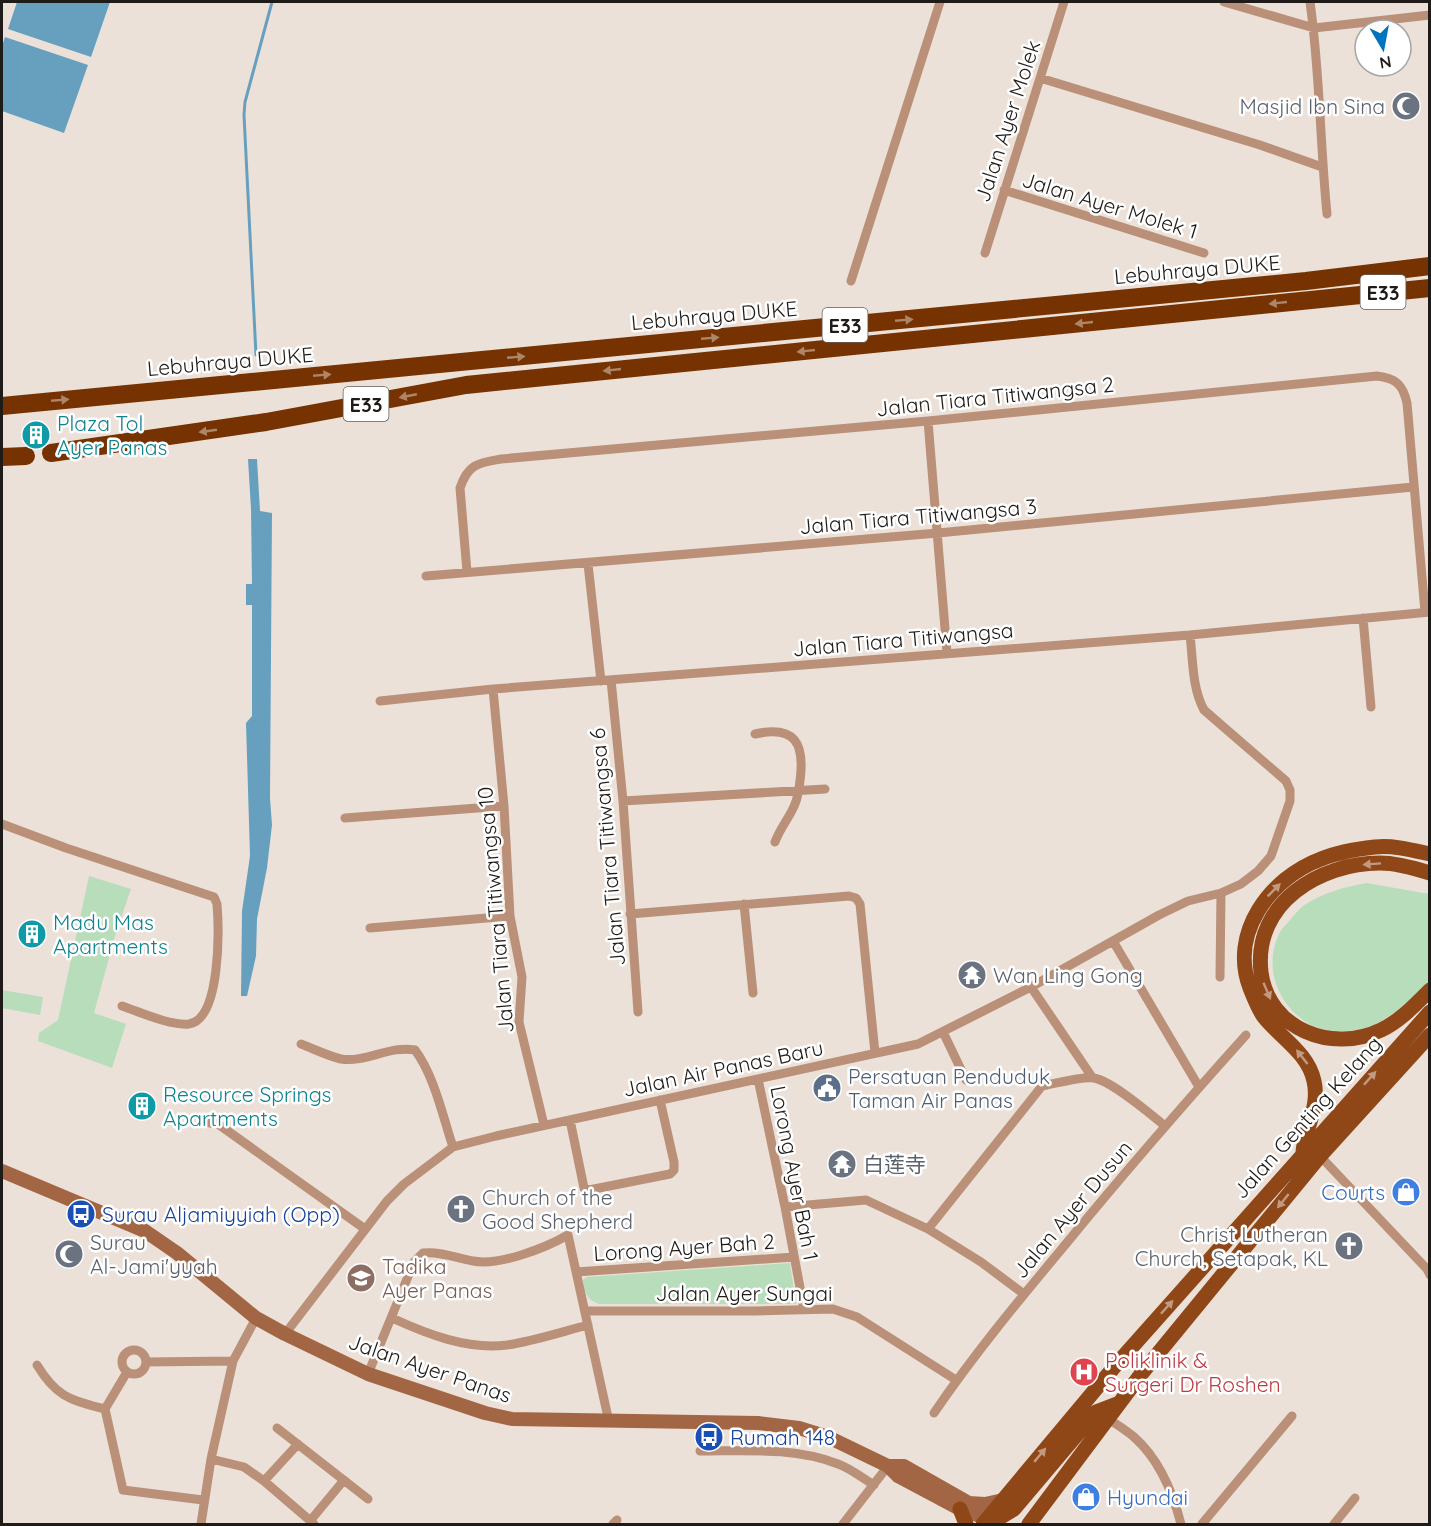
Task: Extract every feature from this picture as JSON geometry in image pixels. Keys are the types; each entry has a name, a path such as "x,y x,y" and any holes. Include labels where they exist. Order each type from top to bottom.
{"highway":[{"name":"Lebuhraya DUKE","path":"2,406 1294,282 1428,266"},
{"name":"Lebuhraya DUKE","path":"51,453 266,422 466,385 1430,288"},
{"path":"2,401 35,402"},
{"path":"2,457 26,456"}],"main road":[{"path":"1303,1152 1304,1139 1312,1121 1315,1104 1314,1080 1305,1059 1260,1011 1249,985 1244,951 1246,936 1253,918 1271,891 1300,869 1321,858 1378,847 1430,854"},
{"path":"1430,873 1405,866 1381,863 1341,868 1310,880 1297,888 1273,916 1262,943 1260,959 1266,990 1284,1017 1310,1035 1337,1040 1349,1040 1382,1030 1397,1020 1430,990"},
{"name":"Jalan Genting Kelang","path":"986,1522 1115,1366 1303,1152 1430,1012"},
{"name":"Jalan Genting Kelang","path":"1029,1524 1117,1404 1320,1156 1430,1035"},
{"path":"986,1522 999,1518 1014,1509 1096,1412 1117,1404"},
{"path":"960,1509 966,1524"}],"street":[{"path":"850,281 940,2"},
{"name":"Jalan Ayer Molek","path":"985,253 1064,2"},
{"path":"1224,2 1314,28 1430,15"},
{"path":"1310,2 1314,28 1327,214"},
{"path":"1040,78 1260,145 1322,167"},
{"name":"Jalan Ayer Molek 1","path":"1004,190 1204,253"},
{"name":"Jalan Tiara Titiwangsa 2","path":"467,572 460,488 464,475 477,464 501,459 928,421 1365,378 1390,378 1399,383 1405,392 1427,612"},
{"path":"928,421 947,653"},
{"name":"Jalan Tiara Titiwangsa 3","path":"426,576 938,533 1413,487"},
{"path":"588,564 601,681"},
{"name":"Jalan Tiara Titiwangsa","path":"380,701 494,689 1190,635 1427,612"},
{"path":"1363,618 1371,708"},
{"name":"Jalan Air Panas Baru","path":"285,1334 387,1201 404,1184 453,1147 918,1044 1031,987 1188,901 1221,893 1241,884 1258,871 1271,856 1290,801 1290,790 1286,781 1204,710 1195,686 1190,635"},
{"name":"Jalan Tiara Titiwangsa 6","path":"611,680 623,801 638,1012"},
{"name":"Jalan Tiara Titiwangsa 10","path":"494,689 510,916 522,977 519,1022 544,1125"},
{"path":"755,734 772,730 782,731 793,738 800,751 802,765 795,804 775,842"},
{"path":"623,801 825,789"},
{"path":"345,818 504,806"},
{"path":"2,824 66,848 214,897 217,904 218,950 213,990 203,1016 192,1024 177,1024 122,1006"},
{"path":"1220,977 1221,893"},
{"path":"630,914 849,896 856,898 860,904 875,1053"},
{"path":"744,904 753,993"},
{"path":"369,928 510,916"},
{"path":"1113,941 1199,1087"},
{"path":"1031,987 1092,1077"},
{"path":"943,1032 966,1080"},
{"name":"Jalan Ayer Dusun","path":"934,1413 956,1380 1024,1294 1164,1125 1246,1035"},
{"path":"301,1044 342,1059 360,1058 404,1048 415,1050 422,1059 453,1147"},
{"path":"928,1229 1042,1086 1092,1077 1129,1099 1164,1125"},
{"name":"Lorong Ayer Bah 1","path":"758,1079 804,1310"},
{"path":"570,1120 584,1188 589,1190 670,1174 674,1170 674,1162 660,1100"},
{"path":"210,1123 218,1124 365,1229"},
{"path":"1320,1156 1429,1271"},
{"name":"Jalan Ayer Panas","path":"2,1171 145,1232 177,1252 256,1318 368,1374 498,1417 512,1419 758,1423 799,1428 828,1437 888,1466 898,1476 986,1522"},
{"path":"785,1207 866,1200 928,1229 981,1262 1024,1294"},
{"path":"368,1374 414,1262 423,1252 434,1252 476,1262 494,1262 553,1243 568,1235 609,1422"},
{"name":"Lorong Ayer Bah 2","path":"576,1272 794,1257"},
{"name":"Jalan Ayer Sungai","path":"585,1311 833,1309 857,1317 956,1380"},
{"path":"201,1524 211,1459 233,1361 256,1318"},
{"path":"392,1318 428,1334 469,1344 506,1345 588,1325"},
{"path":"128,1351 140,1351 146,1362 142,1372 135,1374 127,1372 122,1362 128,1351"},
{"path":"146,1362 233,1361"},
{"path":"37,1365 45,1379 68,1399 105,1409"},
{"path":"105,1409 127,1372"},
{"path":"105,1409 123,1490 203,1500"},
{"path":"1202,1524 1293,1416"},
{"path":"1107,1418 1135,1438 1153,1459 1171,1490 1181,1524"},
{"path":"277,1428 368,1499"},
{"path":"264,1481 298,1444"},
{"path":"700,1451 806,1454 840,1464 874,1485"},
{"path":"211,1459 244,1467 264,1481 312,1523 344,1480"},
{"path":"843,1524 888,1466"},
{"name":"Jalan Ayer Panas","path":"888,1466 904,1466 969,1503 985,1504 1003,1500"},
{"path":"1334,1524 1355,1498"}],"green space":[{"path":"89,876 131,889 115,936 94,1013 126,1024 112,1068 38,1041 39,1033 58,1020"},
{"path":"1367,883 1429,894 1429,982 1415,997 1367,1028 1340,1031 1314,1027 1289,1007 1276,985 1273,972 1274,947 1283,928 1310,901 1333,891"},
{"path":"2,990 43,997 40,1015 2,1008"},
{"path":"790,1263 796,1304 599,1304 587,1295 583,1280 587,1277"}],"water":[{"path":"17,2 110,2 91,57 8,29"},
{"path":"5,37 88,65 64,133 2,111 2,46"},
{"path":"248,459 257,459 260,511 272,513 270,798 272,825 267,868 257,919 256,956 247,996 241,996 242,911 250,856 246,723 252,716 252,605 246,605 246,584 252,584"}],"waterway":[{"path":"256,355 244,115 245,102 272,2"}],"place":[{"name":"Masjid Ibn Sina","path":"1406,106"},
{"name":"Plaza Tol Ayer Panas","path":"36,435"},
{"name":"Madu Mas Apartments","path":"32,934"},
{"name":"Wan Ling Gong","path":"972,975"},
{"name":"Persatuan Penduduk Taman Air Panas","path":"827,1088"},
{"name":"Resource Springs Apartments","path":"142,1106"},
{"name":"白莲寺","path":"842,1164"},
{"name":"Courts","path":"1406,1192"},
{"name":"Church of the Good Shepherd","path":"461,1209"},
{"name":"Surau Aljamiyyiah (Opp)","path":"81,1214"},
{"name":"Christ Lutheran Church, Setapak, KL","path":"1349,1246"},
{"name":"Surau Al-Jami'yyah","path":"69,1254"},
{"name":"Tadika Ayer Panas","path":"361,1278"},
{"name":"Poliklinik & Surgeri Dr Roshen","path":"1084,1372"},
{"name":"Rumah 148","path":"709,1437"},
{"name":"Hyundai","path":"1086,1497"}]}
